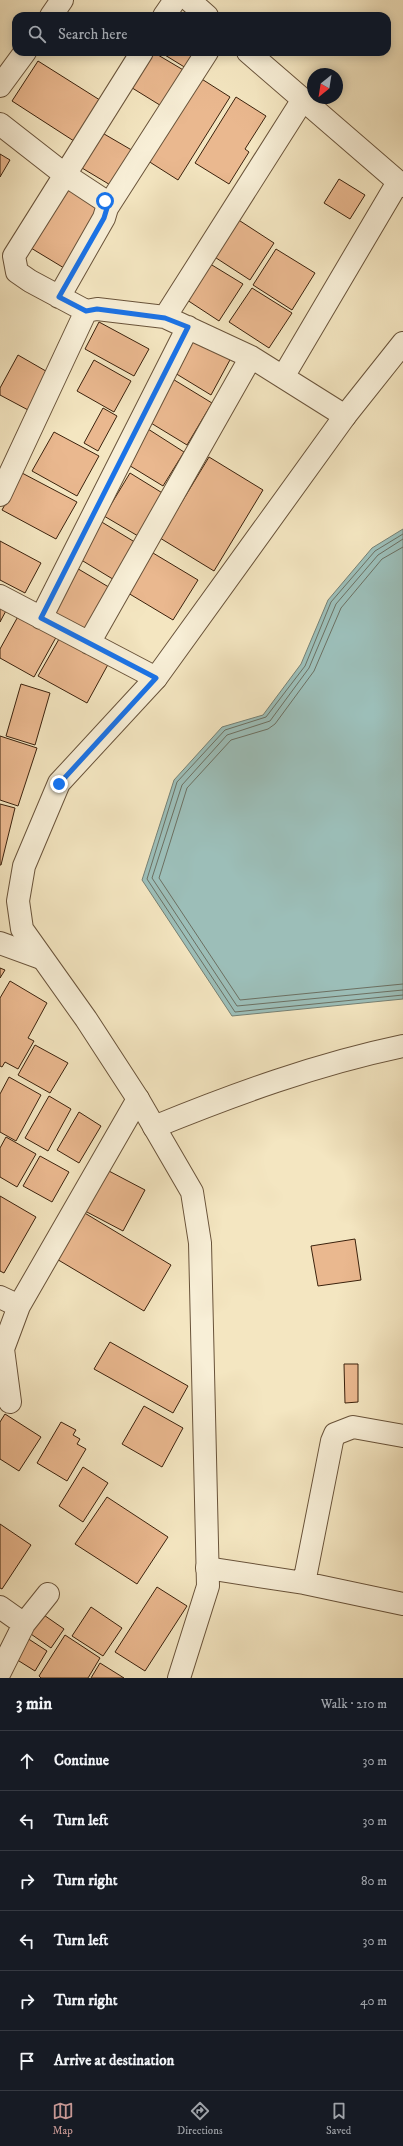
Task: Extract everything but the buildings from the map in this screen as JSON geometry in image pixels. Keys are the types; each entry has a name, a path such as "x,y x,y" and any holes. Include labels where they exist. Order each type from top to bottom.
{"street":[{"path":"54,12 62,0"},
{"path":"167,12 175,0"},
{"path":"190,0 203,12"},
{"path":"0,86 22,56"},
{"path":"139,56 64,174 14,256 17,272 30,282 86,311 97,309 165,318 188,327 251,357 345,416"},
{"path":"59,297 104,218 107,208 204,56"},
{"path":"252,56 302,101 401,184 283,377"},
{"path":"165,318 302,101"},
{"path":"0,124 64,174 99,195 105,201 107,208"},
{"path":"0,495 8,462 86,311"},
{"path":"41,618 188,327"},
{"path":"179,1678 206,1594 207,1568 200,1243 192,1192 138,1099 86,1019 41,958 22,929 18,901 24,866 59,784 156,678 345,416 403,343"},
{"path":"89,643 251,357"},
{"path":"0,596 156,678"},
{"path":"0,943 41,958"},
{"path":"154,1127 234,1094 355,1056 403,1046"},
{"path":"10,1402 3,1349 10,1301 138,1099"},
{"path":"304,1583 332,1441 335,1434 353,1427 403,1436"},
{"path":"207,1568 304,1583 403,1604"},
{"path":"0,1672 24,1624 48,1594"},
{"path":"0,1607 24,1624"}],"water":[{"path":"403,529 403,999 232,1016 142,880 174,780 222,727 263,715 301,664 328,600 372,548"}],"route":[{"path":"59,784 156,678 41,618 188,327 165,318 97,309 86,311 59,297 104,218 107,208 105,201"}]}
